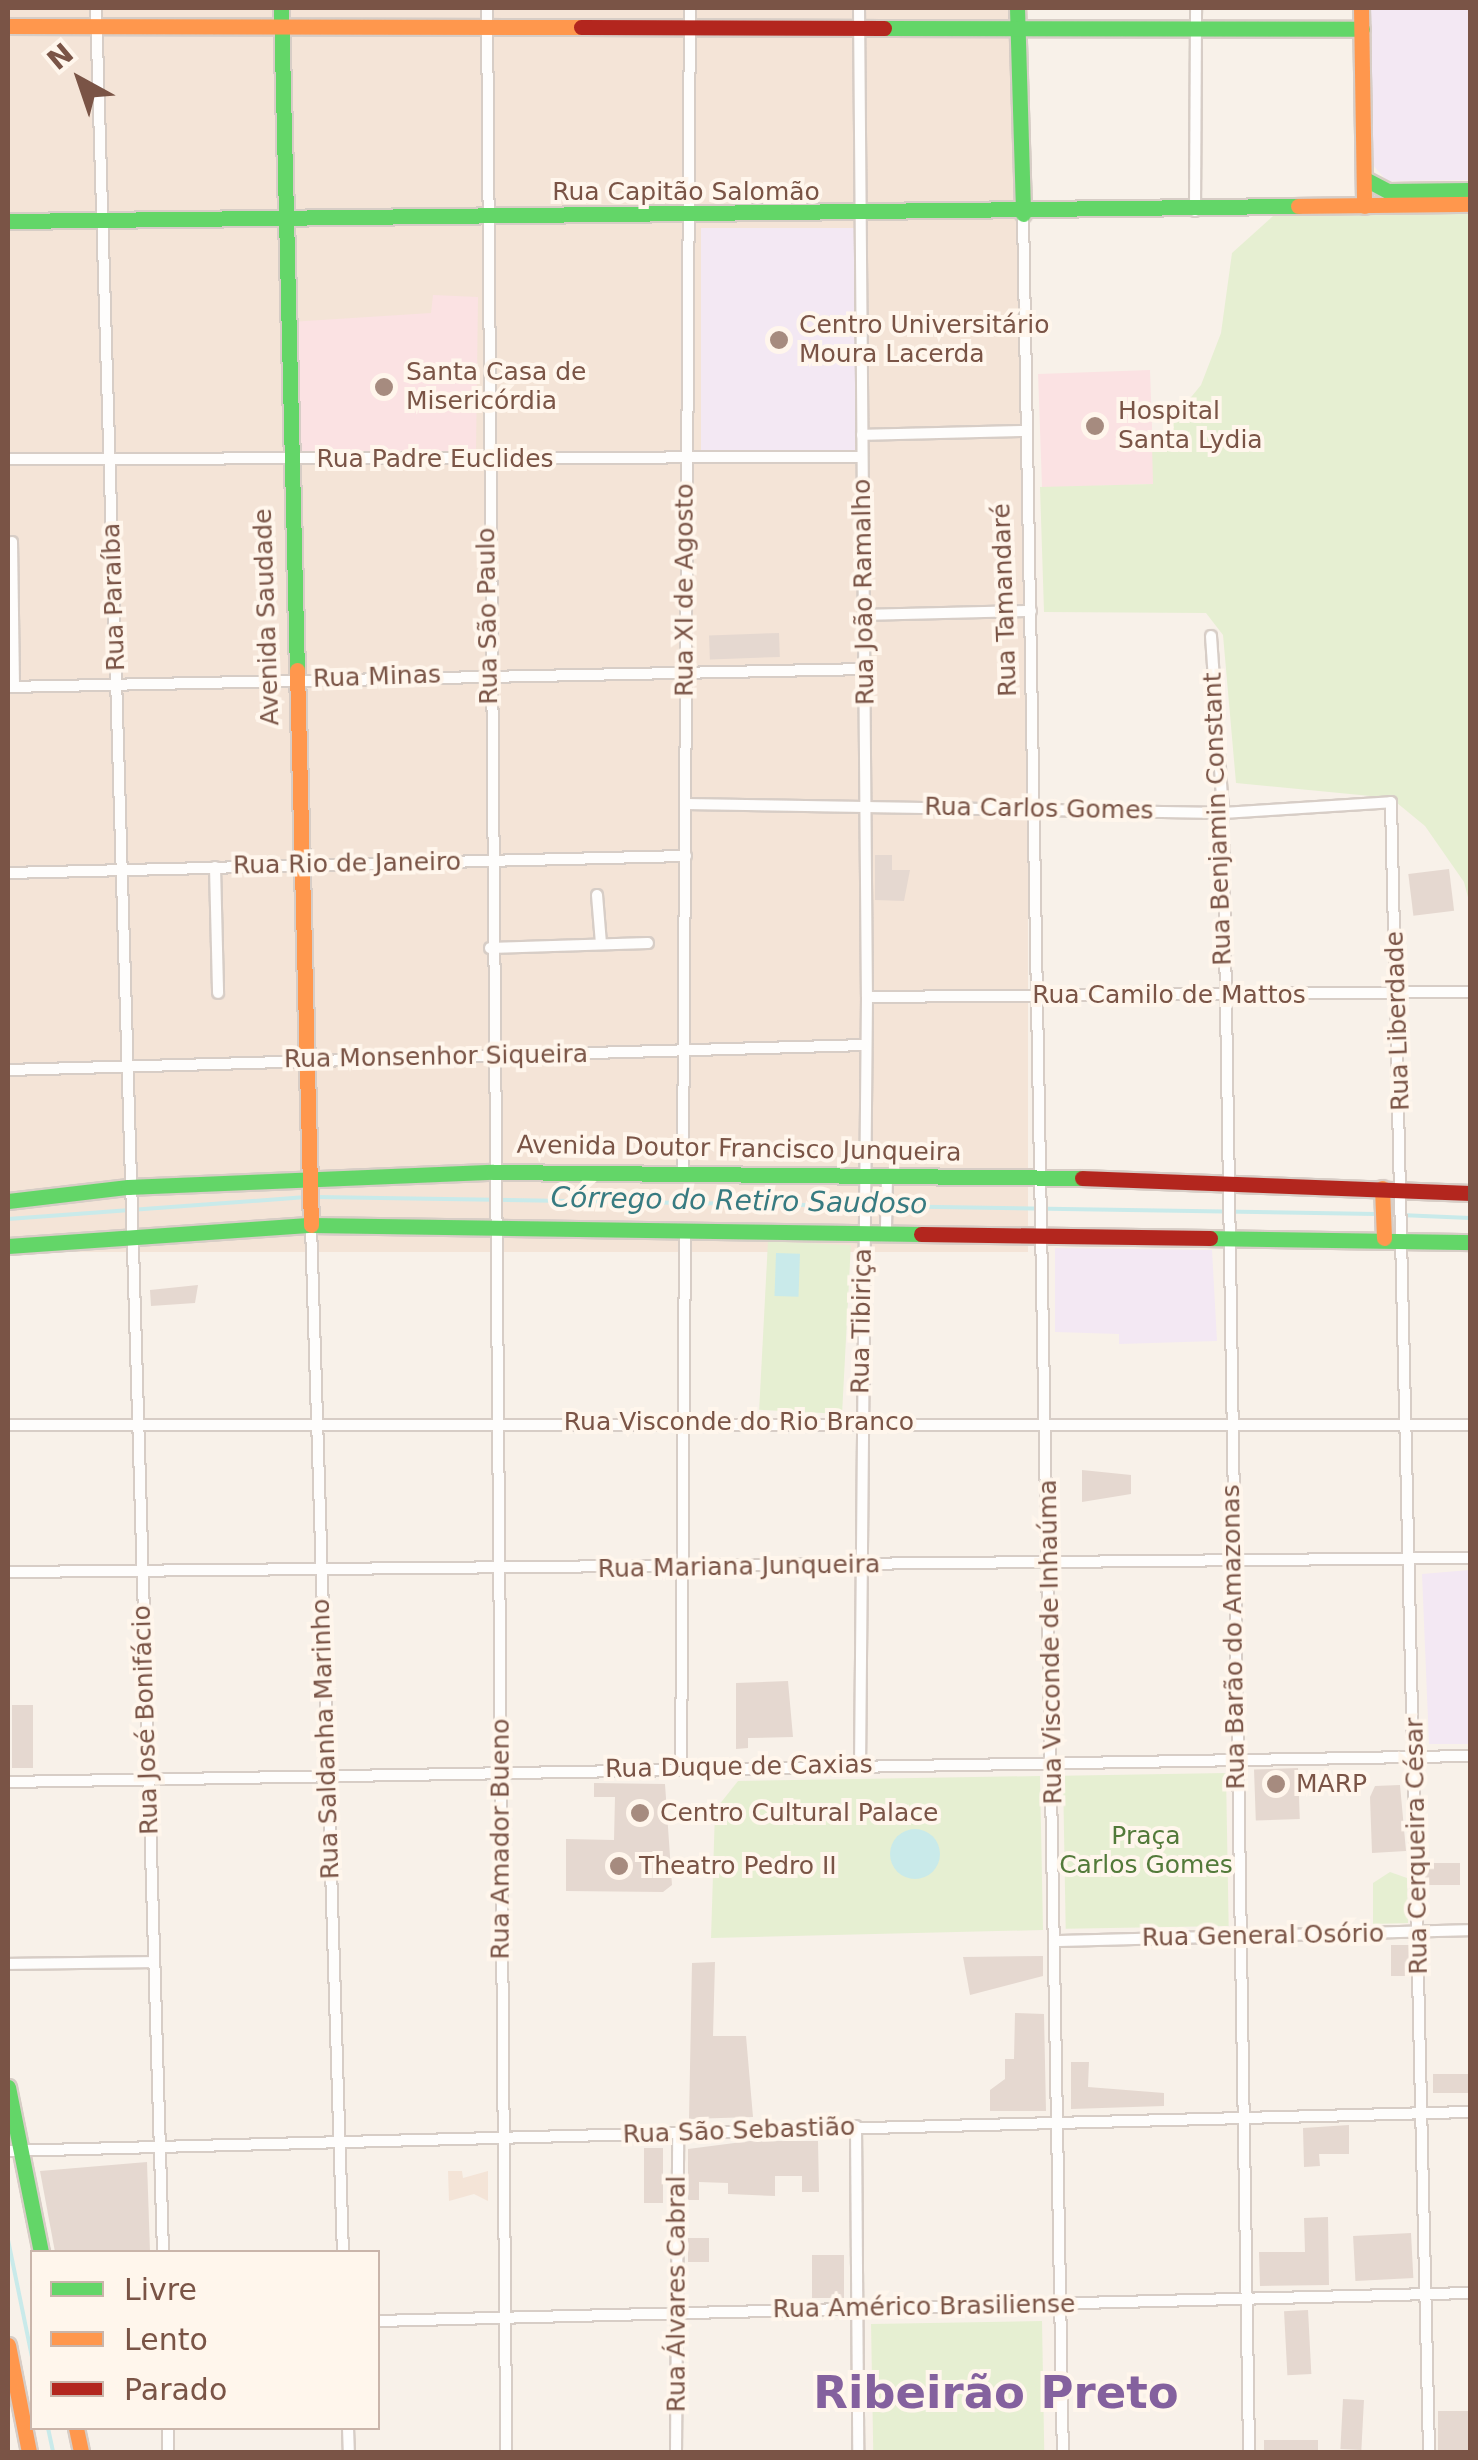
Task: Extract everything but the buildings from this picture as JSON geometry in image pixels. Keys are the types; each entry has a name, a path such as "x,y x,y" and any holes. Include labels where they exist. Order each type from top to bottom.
{"main road":[{"name":"Avenida Saudade","path":"281,8 287,460 311,1220"},
{"name":"Rua Tamandaré","path":"1017,8 1023,214"},
{"path":"1361,8 1364,206"},
{"path":"8,26 281,25 487,16 690,25 1362,29"},
{"path":"1365,179 1388,191 1470,190"},
{"name":"Rua Capitão Salomão","path":"8,221 864,216 1470,204"},
{"name":"Avenida Doutor Francisco Junqueira","path":"8,1200 310,1183 682,1172 862,1181 1404,1195 1470,1193"},
{"path":"1382,1194 1384,1234"},
{"path":"8,1246 130,1229 311,1220 493,1218 684,1230 862,1222 1406,1234 1470,1242"},
{"path":"8,2087 12,2151 40,2250"},
{"path":"8,2345 29,2452"}],"street":[{"name":"Rua Paraíba","path":"96,8 128,1065 128,1194"},
{"name":"Rua XI de Agosto","path":"682,1172 690,8"},
{"name":"Rua João Ramalho","path":"860,8 867,997 862,1181"},
{"path":"1195,212 1196,8"},
{"name":"Rua São Paulo","path":"487,16 493,1218"},
{"name":"Rua Tamandaré","path":"1023,214 1044,1184"},
{"path":"862,436 1026,431"},
{"name":"Rua Padre Euclides","path":"8,459 862,457"},
{"path":"11,687 12,542"},
{"path":"866,614 1031,611"},
{"name":"Rua Benjamin Constant","path":"1211,636 1223,813 1225,1188"},
{"name":"Rua Minas","path":"11,687 866,668"},
{"name":"Rua Carlos Gomes","path":"686,804 866,804 1223,813 1391,802"},
{"name":"Rua Liberdade","path":"1391,802 1406,1234"},
{"name":"Rua Rio de Janeiro","path":"8,873 686,856"},
{"path":"216,868 218,994"},
{"path":"597,895 602,944"},
{"path":"490,948 648,943"},
{"name":"Rua Camilo de Mattos","path":"867,997 1039,995 1224,1000 1470,992"},
{"name":"Rua Monsenhor Siqueira","path":"8,1070 866,1044"},
{"name":"Rua Tibiriça","path":"860,1766 862,1181"},
{"name":"Rua Tibiriça","path":"886,1181 886,1223"},
{"name":"Rua Visconde de Inhaúma","path":"1044,1184 1063,2452"},
{"name":"Rua Barão do Amazonas","path":"1225,1188 1246,2118 1249,2452"},
{"name":"Rua José Bonifácio","path":"128,1194 139,1424 163,2250"},
{"name":"Rua Amador Bueno","path":"493,1218 500,1569 506,2452"},
{"name":"Rua Saldanha Marinho","path":"311,1220 343,2250"},
{"path":"681,1768 684,1230"},
{"name":"Rua Cerqueira César","path":"1406,1234 1429,2452"},
{"name":"Rua Visconde do Rio Branco","path":"8,1424 1470,1425"},
{"name":"Rua Mariana Junqueira","path":"8,1572 1470,1558"},
{"name":"Rua Duque de Caxias","path":"8,1782 1470,1756"},
{"name":"Rua General Osório","path":"1056,1941 1470,1930"},
{"path":"8,1964 153,1962"},
{"name":"Rua São Sebastião","path":"12,2151 1470,2112"},
{"path":"856,2126 858,2452"},
{"name":"Rua Álvares Cabral","path":"676,2452 678,2134"},
{"name":"Rua Américo Brasiliense","path":"380,2321 1470,2293"}],"shaded area":[{"path":"8,8 1028,8 1028,1252 8,1252"},
{"path":"1368,8 1470,8 1470,180 1387,181 1371,163"},
{"name":"Centro Universitário Moura Lacerda","path":"701,228 855,228 855,450 701,450"},
{"name":"Santa Casa de Misericórdia","path":"433,295 478,297 476,452 293,453 290,322 431,313"},
{"name":"Hospital Santa Lydia","path":"1150,370 1154,484 1042,488 1038,374"},
{"path":"1055,1248 1212,1250 1217,1341 1119,1344 1119,1334 1055,1332"},
{"path":"1470,1570 1470,1744 1429,1744 1422,1574"},
{"path":"448,2171 462,2171 463,2178 488,2171 488,2201 474,2194 449,2201"}],"green space":[{"path":"1470,212 1470,905 1464,882 1425,826 1391,798 1236,783 1223,635 1206,613 1044,612 1040,487 1153,484 1152,445 1201,385 1221,333 1232,253 1273,216"},
{"path":"768,1241 851,1245 842,1414 759,1410"},
{"name":"Praça Carlos Gomes","path":"1226,1773 1229,1926 1066,1929 1063,1776"},
{"path":"1040,1776 1043,1930 711,1938 715,1810 738,1781"},
{"path":"1390,1872 1407,1878 1408,1923 1373,1924 1373,1883"},
{"path":"1042,2321 1044,2452 873,2452 871,2324"}],"water":[{"path":"776,1253 800,1254 798,1297 774,1296"},
{"path":"915,1829 933,1836 940,1854 933,1872 915,1879 897,1872 890,1854 897,1836"}],"waterway":[{"name":"Córrego do Retiro Saudoso","path":"8,1219 306,1197"},
{"name":"Córrego do Retiro Saudoso","path":"316,1197 1376,1214"},
{"name":"Córrego do Retiro Saudoso","path":"1400,1215 1470,1218"},
{"name":"Ribeirão Preto","path":"8,2240 30,2347"},
{"name":"Ribeirão Preto","path":"48,2430 53,2452"}],"traffic: fast":[{"path":"281,8 297,670"},
{"path":"1017,8 1023,214"},
{"path":"884,28 1362,29"},
{"path":"1365,179 1388,191 1470,190"},
{"path":"8,221 1298,206"},
{"path":"8,1201 128,1187 493,1172 1082,1178"},
{"path":"8,1246 311,1225 921,1234"},
{"path":"1210,1238 1470,1242"},
{"path":"8,2087 41,2250"}],"traffic: slow":[{"path":"1361,8 1364,206"},
{"path":"8,26 581,27"},
{"path":"1298,206 1470,204"},
{"path":"297,670 311,1225"},
{"path":"1382,1188 1384,1238"},
{"path":"8,2345 29,2452"},
{"path":"76,2430 81,2452"}],"traffic: jam":[{"path":"581,27 884,28"},
{"path":"1082,1178 1470,1193"},
{"path":"921,1234 1210,1238"}],"place":[{"name":"Centro Universitário Moura Lacerda","path":"779,340"},
{"name":"Santa Casa de Misericórdia","path":"384,387"},
{"name":"Hospital Santa Lydia","path":"1095,426"},
{"name":"MARP","path":"1276,1784"},
{"name":"Centro Cultural Palace","path":"640,1813"},
{"name":"Theatro Pedro II","path":"619,1866"}],"district":[{"name":"Ribeirão Preto","path":"996,2393"}]}
